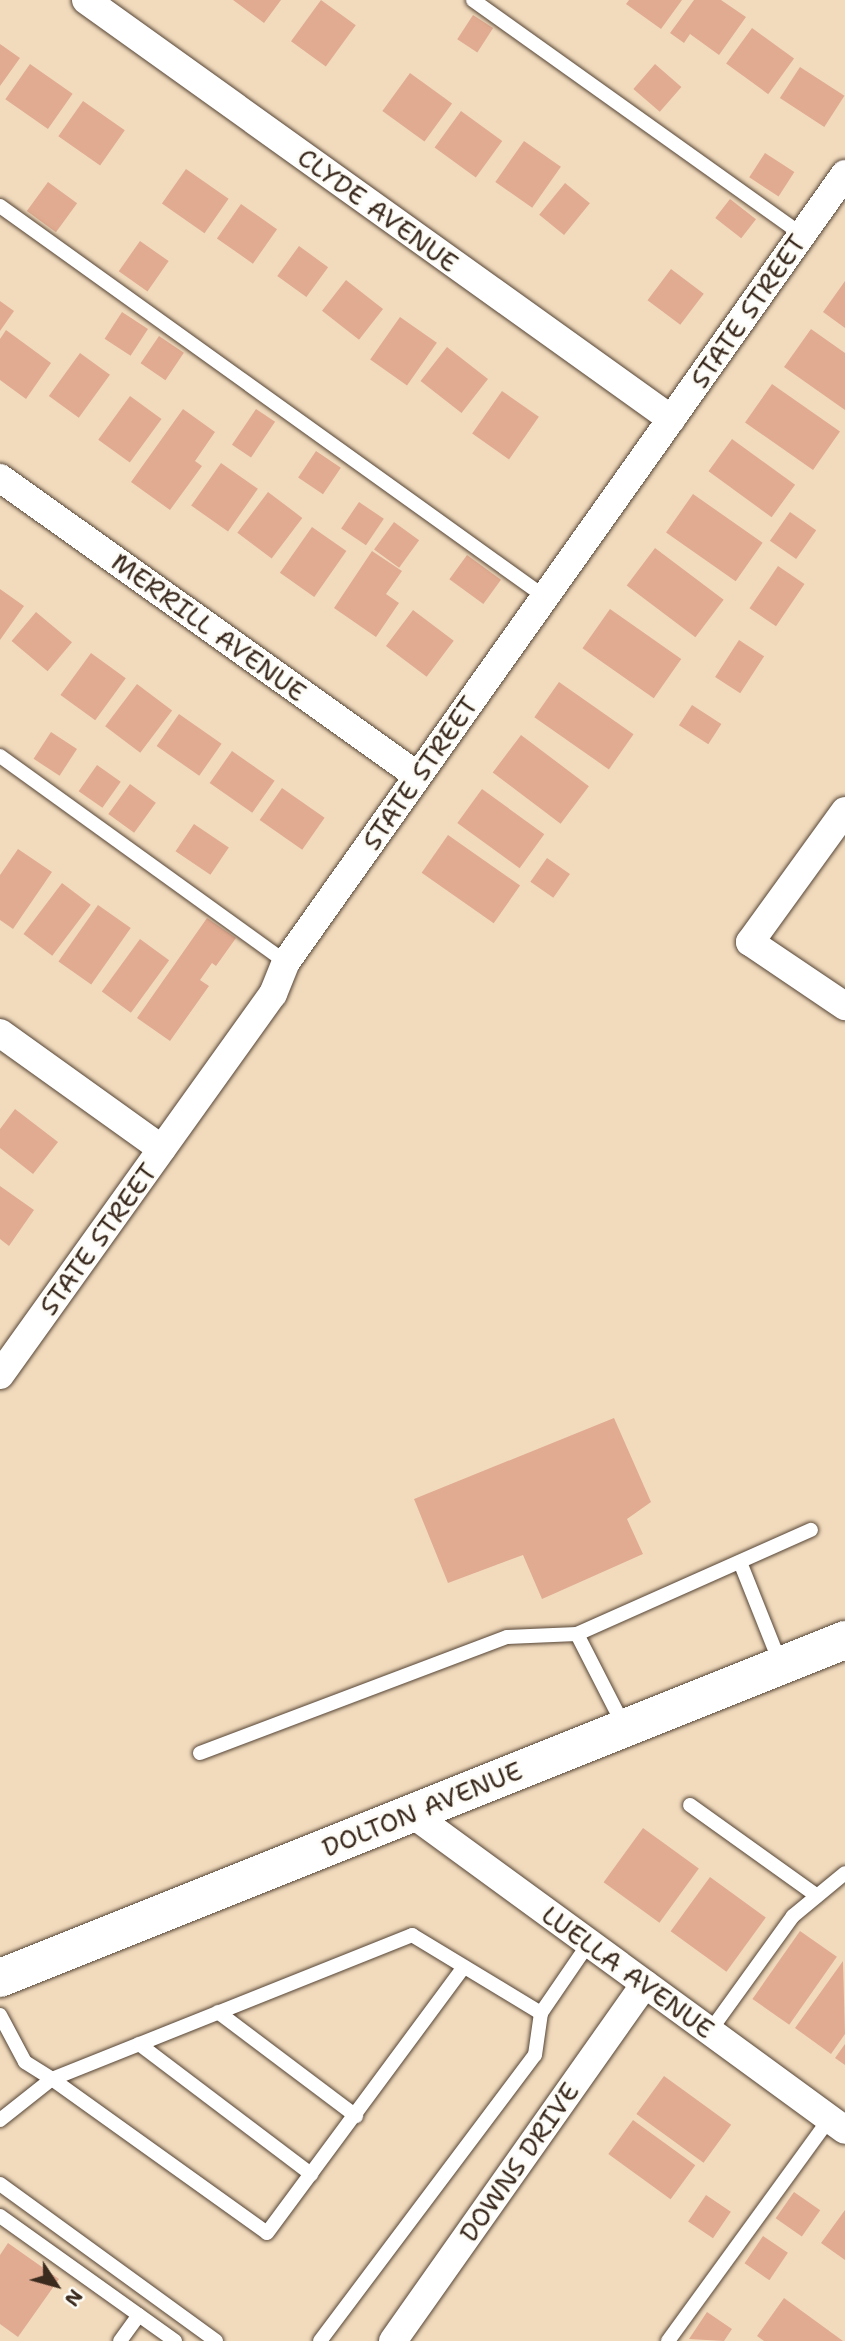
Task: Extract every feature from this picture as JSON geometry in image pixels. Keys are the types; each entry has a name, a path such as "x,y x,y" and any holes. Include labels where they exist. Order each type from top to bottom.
{"street":[{"name":"CLYDE AVENUE","path":"86,0 671,419"},
{"name":"STATE STREET","path":"0,1375 273,994 286,962 845,174"},
{"name":"MERRILL AVENUE","path":"0,478 418,776"},
{"path":"845,811 750,942 845,1006"},
{"path":"0,1033 162,1149"},
{"name":"DOLTON AVENUE","path":"0,1979 845,1640"},
{"name":"LUELLA AVENUE","path":"411,1813 837,2124"},
{"name":"DOWNS DRIVE","path":"393,2341 645,1984"}],"lane":[{"path":"473,0 802,235"},
{"path":"0,206 545,597"},
{"path":"0,756 286,962"},
{"path":"200,1752 507,1637 577,1633 811,1530"},
{"path":"740,1562 781,1666"},
{"path":"577,1633 625,1728"},
{"path":"690,1805 817,1896"},
{"path":"710,2031 793,1916 845,1872"},
{"path":"0,2120 52,2079 412,1935 541,2013"},
{"path":"320,2341 535,2055 541,2013 589,1943"},
{"path":"0,2015 25,2062 267,2233 464,1967"},
{"path":"218,2012 356,2116"},
{"path":"139,2044 311,2174"},
{"path":"668,2341 837,2124"},
{"path":"0,2184 216,2341"},
{"path":"0,2216 175,2341"},
{"path":"120,2341 139,2315"}],"building":[{"path":"233,0 281,0 264,23"},
{"path":"321,0 356,25 326,67 291,41"},
{"path":"629,0 682,0 661,29 626,4"},
{"path":"694,0 721,0 746,17 719,55 690,34 684,43 670,33"},
{"path":"473,15 493,28 477,52 457,39"},
{"path":"752,28 794,59 768,94 726,64"},
{"path":"0,44 20,58 0,86"},
{"path":"30,64 73,94 48,129 5,99"},
{"path":"655,64 681,87 660,112 633,89"},
{"path":"800,67 844,96 824,127 780,98"},
{"path":"410,73 452,104 424,142 382,111"},
{"path":"83,101 125,130 100,165 58,136"},
{"path":"461,111 502,141 476,177 435,147"},
{"path":"524,141 561,167 532,208 495,182"},
{"path":"765,153 794,172 779,196 749,177"},
{"path":"186,169 229,199 205,233 162,203"},
{"path":"48,182 77,203 56,232 27,211"},
{"path":"565,183 590,203 564,235 539,215"},
{"path":"730,199 756,219 741,238 715,218"},
{"path":"241,204 277,229 253,264 217,238"},
{"path":"140,241 169,261 147,291 119,271"},
{"path":"299,246 328,267 306,297 277,276"},
{"path":"671,269 704,294 680,325 648,300"},
{"path":"346,280 383,309 359,340 322,311"},
{"path":"845,281 845,328 823,312"},
{"path":"0,301 14,311 0,331"},
{"path":"122,312 148,329 131,356 105,339"},
{"path":"400,317 437,343 407,385 370,360"},
{"path":"811,329 845,353 845,410 784,367"},
{"path":"6,330 51,363 26,399 0,380 0,339"},
{"path":"159,336 184,353 165,380 141,363"},
{"path":"447,347 488,379 462,413 421,381"},
{"path":"80,353 110,375 79,418 49,396"},
{"path":"772,384 840,432 813,470 745,423"},
{"path":"502,391 539,417 509,459 472,434"},
{"path":"130,396 162,419 130,463 98,440"},
{"path":"183,409 215,432 195,461 202,466 170,510 131,482"},
{"path":"256,409 275,422 251,458 232,445"},
{"path":"732,439 795,485 772,517 708,471"},
{"path":"316,451 341,468 323,494 298,478"},
{"path":"221,463 258,489 228,531 191,506"},
{"path":"268,492 302,518 272,559 237,533"},
{"path":"693,494 763,543 736,581 666,533"},
{"path":"359,502 384,519 366,545 341,529"},
{"path":"790,512 816,530 796,559 770,541"},
{"path":"394,522 419,540 399,568 374,550"},
{"path":"312,527 346,551 314,597 280,573"},
{"path":"655,548 724,600 695,637 627,586"},
{"path":"372,551 402,571 386,594 399,603 376,637 334,608"},
{"path":"467,555 501,580 483,604 449,579"},
{"path":"778,566 805,584 776,626 749,608"},
{"path":"0,589 24,606 0,640"},
{"path":"610,609 681,659 654,698 582,648"},
{"path":"413,610 454,641 427,677 386,646"},
{"path":"36,612 72,642 48,671 12,641"},
{"path":"739,640 764,656 740,693 715,677"},
{"path":"91,653 126,678 95,720 60,695"},
{"path":"559,682 634,734 609,769 534,717"},
{"path":"137,684 172,710 140,753 105,726"},
{"path":"692,705 721,724 708,744 679,725"},
{"path":"179,714 222,744 199,776 157,746"},
{"path":"51,732 77,749 60,776 34,759"},
{"path":"521,735 589,786 561,824 493,773"},
{"path":"232,751 275,781 252,813 210,783"},
{"path":"97,765 121,782 102,808 79,791"},
{"path":"130,784 156,803 134,833 108,814"},
{"path":"282,788 325,818 302,850 260,820"},
{"path":"482,789 544,834 520,868 457,823"},
{"path":"194,824 229,847 210,875 176,851"},
{"path":"448,835 520,885 494,923 422,873"},
{"path":"18,849 52,872 13,929 0,920 0,875"},
{"path":"547,858 570,874 553,898 530,882"},
{"path":"62,883 91,905 52,956 23,934"},
{"path":"98,905 131,928 91,984 58,962"},
{"path":"207,918 236,938 216,966 212,963 200,980 209,986 170,1041 137,1018"},
{"path":"140,939 169,960 131,1013 102,992"},
{"path":"15,1109 58,1142 33,1174 0,1148 0,1129"},
{"path":"0,1186 34,1210 9,1246 0,1239"},
{"path":"614,1418 651,1502 627,1519 643,1554 542,1599 523,1555 448,1583 414,1499"},
{"path":"643,1828 699,1869 659,1923 604,1882"},
{"path":"710,1877 766,1918 726,1972 671,1931"},
{"path":"800,1931 837,1957 789,2025 752,1999"},
{"path":"843,1961 845,2034 831,2054 795,2028"},
{"path":"845,2044 845,2065 835,2058"},
{"path":"664,2076 731,2125 704,2163 636,2114"},
{"path":"633,2120 695,2165 671,2199 608,2154"},
{"path":"794,2192 820,2210 802,2237 776,2218"},
{"path":"706,2195 731,2212 713,2238 688,2222"},
{"path":"845,2210 845,2260 821,2243"},
{"path":"763,2236 788,2253 769,2280 745,2263"},
{"path":"8,2243 59,2279 18,2337 0,2324 0,2255"},
{"path":"784,2298 843,2341 764,2341 757,2336"},
{"path":"707,2312 732,2329 724,2341 689,2339"}]}
